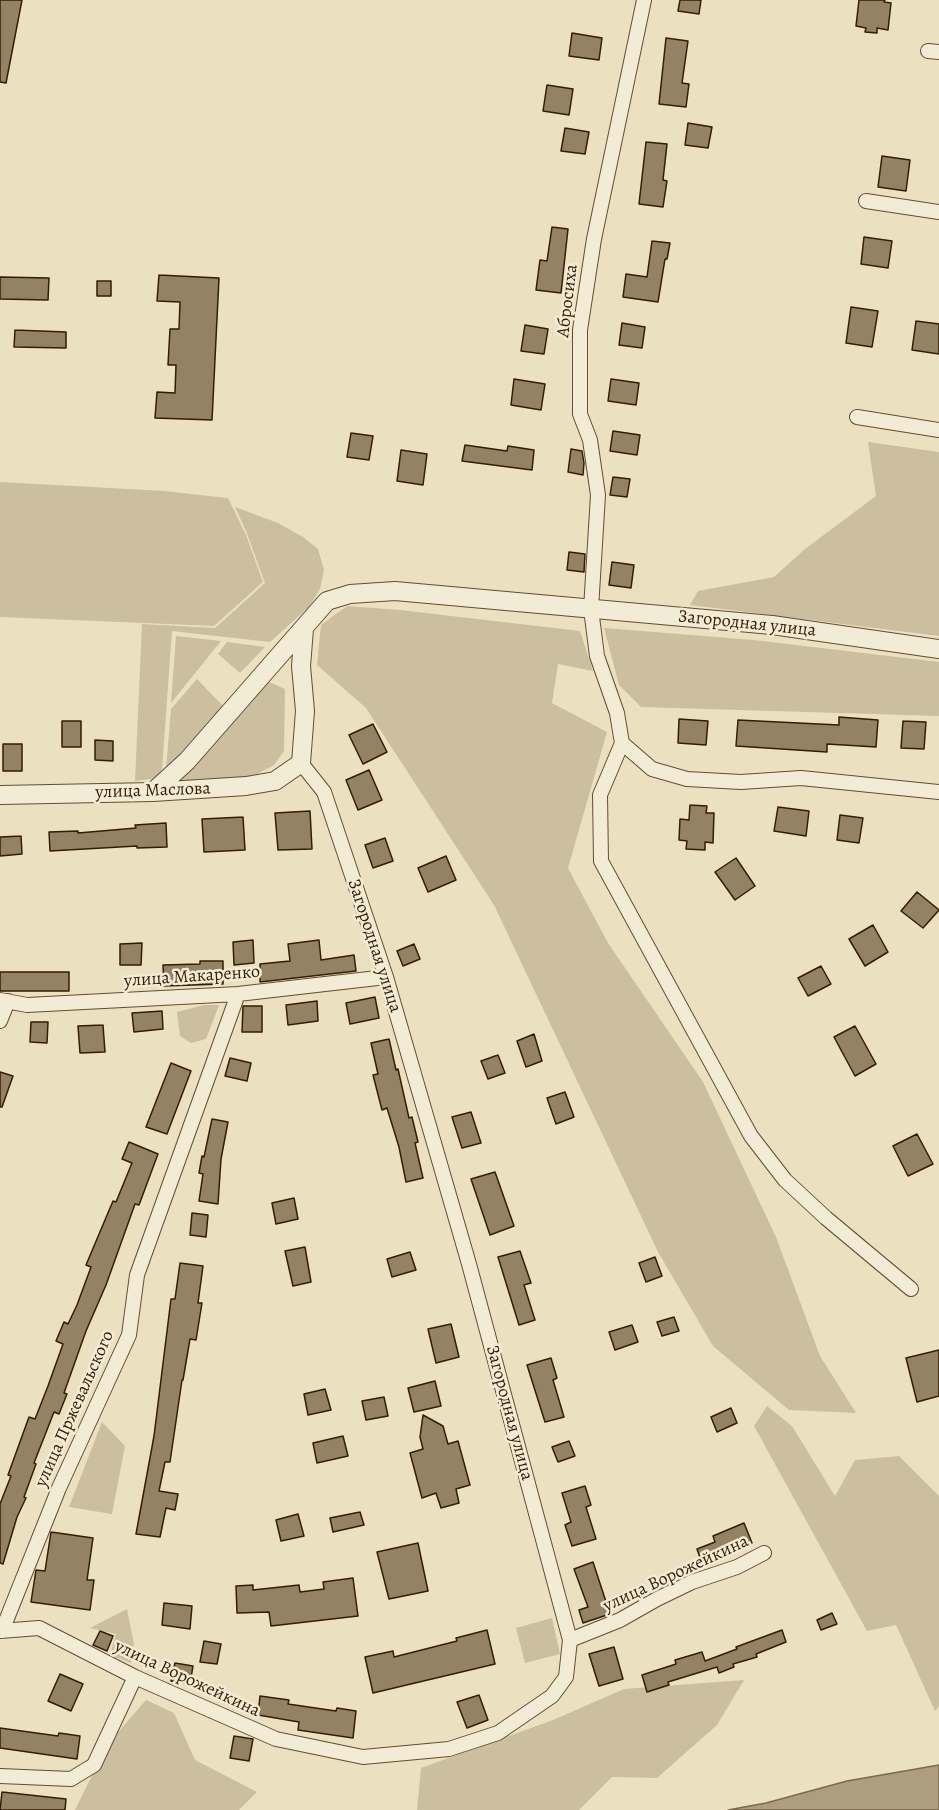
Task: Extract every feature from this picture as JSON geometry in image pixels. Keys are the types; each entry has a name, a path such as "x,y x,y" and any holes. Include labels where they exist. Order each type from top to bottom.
{"street":[{"name":"Абросиха","path":"622,743 617,713 597,656 591,609 598,495 590,440 580,414 580,330 594,239 644,0"},
{"path":"866,201 939,212"},
{"path":"857,417 939,430"},
{"name":"Загородная улица","path":"153,792 187,761 327,601 350,594 395,591 772,625 939,649"},
{"path":"301,763 305,711 301,666 304,629"},
{"path":"911,1289 826,1218 785,1180 752,1136 601,861 600,795 622,743 651,770 687,779 741,782 801,778 939,792"},
{"name":"Загородная улица","path":"301,763 324,792 386,977 469,1264 570,1640 566,1677 552,1696 498,1733 449,1749 363,1757"},
{"name":"улица Маслова","path":"0,795 153,792 246,786 275,781 301,763"},
{"name":"улица Макаренко","path":"4,1000 27,1005 238,994 386,977"},
{"name":"улица Пржевальского","path":"1,1631 59,1488 129,1335 137,1275 238,994"},
{"path":"0,1021 4,1000"},
{"name":"улица Ворожейкина","path":"570,1640 620,1620 692,1582 737,1568 764,1553"},
{"name":"улица Ворожейкина","path":"1,1631 39,1628 135,1677 276,1739 363,1757"},
{"path":"0,1776 71,1779 94,1764 135,1677"}],"shaded area":[{"path":"868,442 939,452 939,636 690,605 698,591 774,577 805,549 876,496"},
{"path":"0,482 164,491 228,498 246,535 263,582 214,626 0,617"},
{"path":"235,507 278,523 303,537 318,549 324,570 320,589 309,607 270,642 172,631 162,769 159,778 135,781 142,624 215,628 265,583"},
{"path":"347,606 580,631 593,671 558,664 552,703 607,732 568,868 608,943 703,1082 776,1237 820,1356 856,1413 789,1410 713,1346 658,1252 494,905 366,708 317,665 321,625"},
{"path":"604,628 754,640 939,662 939,716 641,707 619,685"},
{"path":"176,636 221,641 171,703"},
{"path":"227,642 265,647 240,673 218,654"},
{"path":"197,679 223,706 166,770 171,709"},
{"path":"267,681 285,689 284,751 274,765 250,778 175,785 178,778"},
{"path":"204,1005 219,1005 206,1039 191,1043 180,1036 177,1012"},
{"path":"767,1406 792,1426 835,1496 855,1460 899,1456 939,1496 939,1706 935,1711 896,1625 867,1631 754,1426"},
{"path":"102,1422 125,1446 112,1514 69,1507"},
{"path":"127,1609 134,1644 131,1663 110,1655 116,1634 90,1628"},
{"path":"552,1618 560,1654 525,1663 516,1628"},
{"path":"744,1680 717,1725 657,1778 612,1777 579,1810 417,1810 421,1768 553,1720 624,1689"},
{"path":"146,1700 174,1713 195,1760 257,1792 239,1810 75,1810 107,1745"},
{"path":"939,1765 939,1810 728,1810 766,1803 847,1781"}],"building":[{"path":"0,0 22,0 6,83 0,82"},
{"path":"680,0 701,0 699,14 678,11"},
{"path":"859,0 885,0 884,2 891,3 888,30 877,28 877,33 865,32 866,28 856,26"},
{"path":"572,33 602,38 599,60 569,56"},
{"path":"666,38 688,41 682,83 689,84 686,107 659,104"},
{"path":"547,85 573,89 569,115 543,111"},
{"path":"688,123 712,127 708,148 685,145"},
{"path":"565,128 589,132 585,154 561,151"},
{"path":"646,142 667,144 663,180 667,181 663,207 639,204"},
{"path":"882,156 910,160 906,191 878,187"},
{"path":"552,227 568,229 561,293 536,290 540,260 547,261"},
{"path":"864,237 892,241 888,268 861,264"},
{"path":"652,241 670,243 658,302 623,297 626,274 647,277"},
{"path":"159,275 219,278 212,420 155,418 157,392 175,393 176,365 168,365 170,329 179,329 180,302 157,301"},
{"path":"0,277 49,278 48,300 0,299"},
{"path":"97,281 111,281 111,296 97,296"},
{"path":"851,307 878,311 872,347 846,343"},
{"path":"916,321 939,324 939,354 912,350"},
{"path":"622,323 645,327 642,348 619,345"},
{"path":"525,325 548,329 544,354 521,351"},
{"path":"15,330 66,332 66,348 14,347"},
{"path":"514,379 545,384 541,410 511,405"},
{"path":"611,379 639,383 636,405 608,401"},
{"path":"613,431 640,435 637,455 610,451"},
{"path":"351,433 373,436 369,460 347,457"},
{"path":"465,445 507,451 508,446 534,450 532,470 462,461"},
{"path":"571,449 582,451 583,475 568,472"},
{"path":"401,450 427,454 423,485 397,481"},
{"path":"613,477 630,479 627,497 610,495"},
{"path":"569,552 585,554 584,572 567,570"},
{"path":"612,562 634,565 631,588 609,585"},
{"path":"839,717 878,720 876,747 827,744 827,752 736,746 738,720 839,725"},
{"path":"679,719 708,721 706,745 678,743"},
{"path":"62,721 81,721 81,747 62,747"},
{"path":"903,721 926,722 924,749 901,748"},
{"path":"373,724 387,752 363,764 349,735"},
{"path":"95,740 113,741 113,761 95,760"},
{"path":"3,744 22,744 22,771 3,771"},
{"path":"369,770 382,800 358,810 346,780"},
{"path":"690,805 707,806 706,813 714,813 713,843 705,842 705,850 686,849 687,841 679,840 680,819 689,820"},
{"path":"778,807 809,811 806,836 774,831"},
{"path":"310,811 312,849 278,850 275,813"},
{"path":"840,815 863,818 859,843 837,840"},
{"path":"243,817 245,850 204,852 202,819"},
{"path":"166,823 167,847 137,848 137,846 50,851 49,832 78,831 78,833"},
{"path":"21,836 22,854 0,856 0,837"},
{"path":"385,838 393,861 373,868 365,845"},
{"path":"446,856 456,880 428,892 418,868"},
{"path":"736,858 755,886 735,900 715,872"},
{"path":"917,892 939,910 923,928 901,911"},
{"path":"873,925 888,952 865,966 849,939"},
{"path":"253,940 254,963 234,965 233,942"},
{"path":"319,940 321,960 354,955 356,971 260,982 260,964 290,961 288,944"},
{"path":"142,943 141,965 120,965 120,944"},
{"path":"414,944 420,959 403,966 397,951"},
{"path":"200,961 223,961 223,984 164,986 163,965 200,964"},
{"path":"821,966 831,984 808,996 798,978"},
{"path":"0,972 69,972 69,991 0,991"},
{"path":"375,997 379,1018 350,1024 346,1003"},
{"path":"317,1001 318,1021 288,1025 286,1005"},
{"path":"243,1006 262,1006 262,1032 242,1032"},
{"path":"162,1011 163,1029 134,1032 132,1013"},
{"path":"31,1022 48,1022 47,1043 30,1042"},
{"path":"103,1025 105,1052 80,1053 78,1026"},
{"path":"855,1026 876,1064 855,1076 834,1037"},
{"path":"534,1034 542,1061 526,1067 517,1041"},
{"path":"389,1039 409,1118 412,1117 423,1178 406,1182 399,1147 387,1108 382,1110 373,1075 378,1074 371,1043"},
{"path":"498,1055 505,1073 488,1079 481,1061"},
{"path":"230,1058 251,1063 247,1081 225,1076"},
{"path":"171,1063 191,1071 167,1134 146,1127"},
{"path":"0,1072 13,1076 2,1107 0,1107"},
{"path":"565,1092 574,1117 556,1124 547,1098"},
{"path":"471,1112 481,1143 462,1148 452,1117"},
{"path":"212,1119 228,1122 221,1159 218,1204 199,1201 203,1174 199,1173"},
{"path":"917,1134 933,1164 908,1176 893,1146"},
{"path":"129,1142 158,1154 139,1205 135,1204 106,1285 86,1331 59,1414 54,1412 34,1463 36,1464 24,1497 26,1498 17,1517 3,1564 0,1563 0,1504 11,1476 8,1475 29,1417 35,1419 48,1386 63,1344 56,1341 64,1322 68,1324 77,1305 91,1267 86,1265 132,1163 122,1159"},
{"path":"495,1172 514,1226 490,1235 471,1179"},
{"path":"294,1198 298,1219 276,1224 272,1203"},
{"path":"192,1213 208,1215 206,1237 190,1235"},
{"path":"305,1247 311,1282 293,1286 285,1251"},
{"path":"520,1251 531,1283 524,1285 535,1320 519,1325 498,1257"},
{"path":"410,1252 416,1270 392,1277 387,1259"},
{"path":"655,1257 662,1276 646,1282 639,1263"},
{"path":"180,1263 203,1266 198,1303 202,1303 196,1340 190,1339 170,1462 165,1462 159,1491 178,1494 175,1510 166,1508 160,1537 136,1534 154,1436 171,1299 175,1299"},
{"path":"674,1317 679,1331 662,1336 657,1322"},
{"path":"451,1324 459,1357 436,1363 428,1329"},
{"path":"632,1325 638,1342 615,1350 609,1332"},
{"path":"939,1350 939,1396 917,1402 906,1358"},
{"path":"551,1358 557,1378 553,1380 564,1417 545,1422 527,1365"},
{"path":"435,1381 441,1406 414,1412 408,1388"},
{"path":"325,1389 331,1410 308,1415 304,1394"},
{"path":"384,1397 388,1416 366,1420 362,1401"},
{"path":"731,1408 737,1423 717,1432 711,1417"},
{"path":"423,1415 443,1426 448,1444 458,1441 470,1485 456,1489 459,1503 441,1508 436,1493 422,1498 410,1453 423,1449 420,1437"},
{"path":"343,1436 348,1456 317,1463 313,1443"},
{"path":"569,1441 575,1456 558,1462 552,1447"},
{"path":"585,1486 591,1505 586,1507 596,1539 572,1546 565,1525 571,1522 562,1493"},
{"path":"360,1512 364,1525 333,1532 330,1518"},
{"path":"298,1514 304,1536 281,1541 276,1520"},
{"path":"744,1523 752,1543 703,1566 697,1549 715,1542 713,1536"},
{"path":"51,1532 93,1538 87,1580 94,1580 90,1610 31,1602 36,1570 45,1571"},
{"path":"418,1543 428,1591 389,1599 377,1552"},
{"path":"593,1562 610,1614 583,1623 579,1610 588,1607 574,1569"},
{"path":"353,1578 358,1616 271,1626 269,1612 237,1613 236,1586 253,1585 253,1590 299,1585 300,1592 324,1589 323,1582"},
{"path":"164,1603 192,1606 190,1629 162,1625"},
{"path":"832,1613 837,1624 821,1630 817,1620"},
{"path":"487,1630 495,1664 373,1693 365,1657 393,1651 394,1657 457,1641 456,1638"},
{"path":"782,1630 786,1642 756,1654 757,1657 733,1664 734,1667 719,1673 717,1667 668,1682 669,1685 647,1692 642,1675 676,1664 675,1660 702,1652 705,1661"},
{"path":"100,1631 113,1636 107,1651 93,1645"},
{"path":"204,1641 221,1644 217,1664 200,1662"},
{"path":"614,1647 623,1679 599,1686 589,1654"},
{"path":"175,1663 193,1666 190,1684 171,1681"},
{"path":"60,1674 83,1684 71,1711 48,1701"},
{"path":"479,1695 488,1720 467,1728 457,1702"},
{"path":"260,1696 289,1700 288,1704 336,1711 337,1708 356,1711 353,1738 298,1730 299,1722 258,1715"},
{"path":"0,1728 58,1736 59,1733 80,1736 77,1759 0,1748"},
{"path":"234,1736 253,1739 249,1761 230,1758"},
{"path":"2,1792 66,1799 65,1810 0,1810"}]}
